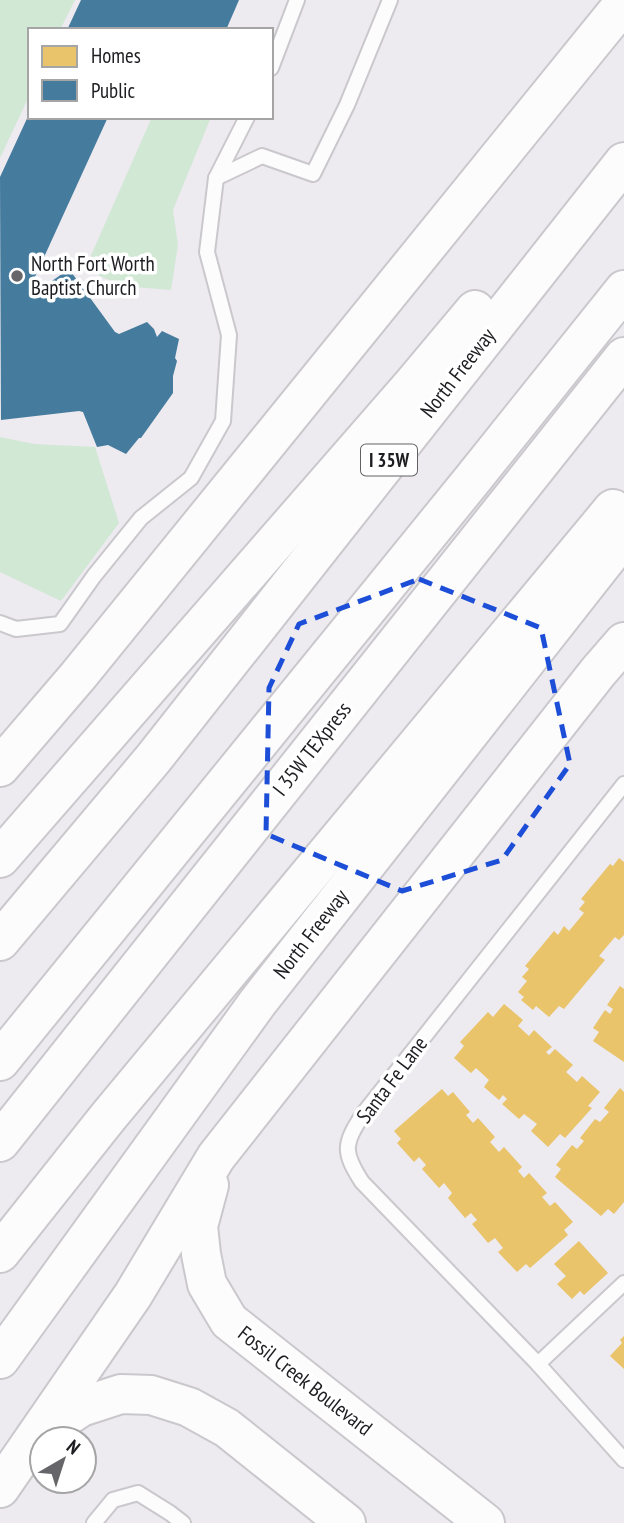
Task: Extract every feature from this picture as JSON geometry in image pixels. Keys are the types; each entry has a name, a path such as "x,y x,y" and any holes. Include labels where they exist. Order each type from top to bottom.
{"main road":[{"path":"0,767 130,612 624,3"},
{"path":"0,858 413,384 575,186 624,146"},
{"name":"North Freeway","path":"0,941 153,758 624,162"},
{"path":"0,1061 624,290"},
{"name":"I 35W TEXpress","path":"0,1142 624,357"},
{"path":"0,1253 116,1106 624,495"},
{"name":"North Freeway","path":"0,1359 258,1002 614,549 624,514"},
{"path":"43,1425 133,1295 216,1157 597,671 624,642"},
{"name":"Fossil Creek Boulevard","path":"216,1157 198,1226 207,1284 229,1321 485,1523"},
{"path":"53,1425 80,1407 121,1394 151,1395 189,1406 227,1429 346,1523"},
{"path":"0,1488 28,1447"}],"lane":[{"path":"273,63 297,0"},
{"path":"216,178 262,156 313,174 346,105 390,0"},
{"path":"0,623 16,629 60,624 94,576 141,518 191,478 223,421 229,335 207,252 216,178 246,119"},
{"name":"Santa Fe Lane","path":"624,784 363,1114 350,1135 347,1151 352,1167 362,1182 538,1364 624,1460"},
{"path":"538,1364 624,1283"},
{"path":"94,1523 113,1500 138,1493 183,1523"}],"highlighted area":[{"path":"419,579 541,628 570,764 502,860 402,891 266,834 269,688 299,624"}],"green space":[{"path":"0,0 75,0 61,28 28,28 28,98 0,158"},
{"path":"151,119 210,119 173,210 178,245 171,290 122,286 85,269"},
{"path":"0,437 34,444 95,447 119,523 61,601 0,572"}],"building: Homes":[{"path":"619,858 624,862 624,935 619,940 615,937 599,956 605,960 564,1009 559,1006 549,1017 536,1006 533,1010 521,1000 524,997 518,992 527,981 522,977 529,969 525,966 554,931 558,935 564,926 569,931 584,913 579,909 585,902 581,899 610,864 613,866"},
{"path":"620,986 624,989 624,1062 593,1041 599,1032 593,1028 605,1010 610,1014 613,1009 607,1005"},
{"path":"504,1004 523,1020 518,1026 529,1036 534,1030 552,1047 546,1052 549,1055 555,1049 573,1065 566,1072 577,1082 582,1076 600,1092 588,1106 592,1108 565,1138 560,1134 548,1147 531,1131 537,1124 524,1114 519,1119 502,1104 507,1099 503,1095 499,1100 484,1087 489,1080 476,1068 471,1073 454,1058 464,1046 460,1042 488,1012 493,1017"},
{"path":"620,1088 624,1092 624,1202 614,1214 608,1209 601,1216 555,1177 561,1169 556,1165 572,1145 577,1149 584,1141 580,1138 595,1119 600,1122 609,1112 604,1108"},
{"path":"442,1089 448,1096 453,1092 470,1112 466,1115 473,1123 478,1118 495,1137 490,1142 499,1152 504,1147 522,1167 518,1171 524,1178 529,1173 547,1193 542,1197 550,1206 555,1202 573,1222 564,1230 568,1235 530,1268 526,1264 517,1272 498,1252 503,1248 495,1238 488,1243 472,1224 477,1220 471,1213 465,1218 448,1198 452,1193 444,1183 439,1188 422,1169 426,1165 419,1157 414,1162 397,1143 401,1139 394,1131"},
{"path":"579,1241 608,1273 584,1295 580,1291 572,1299 557,1284 566,1276 554,1264"},
{"path":"624,1336 624,1369 610,1356 622,1343 620,1340"}],"building: Public":[{"path":"81,0 239,0 227,28 68,28"},
{"name":"North Fort Worth Baptist Church","path":"28,116 28,119 107,119 29,290 38,283 42,288 69,269 115,332 119,334 147,322 157,337 162,331 179,339 173,393 141,438 126,454 108,445 97,447 83,412 1,420 0,177"}],"place":[{"name":"North Fort Worth Baptist Church","path":"17,276"}]}
